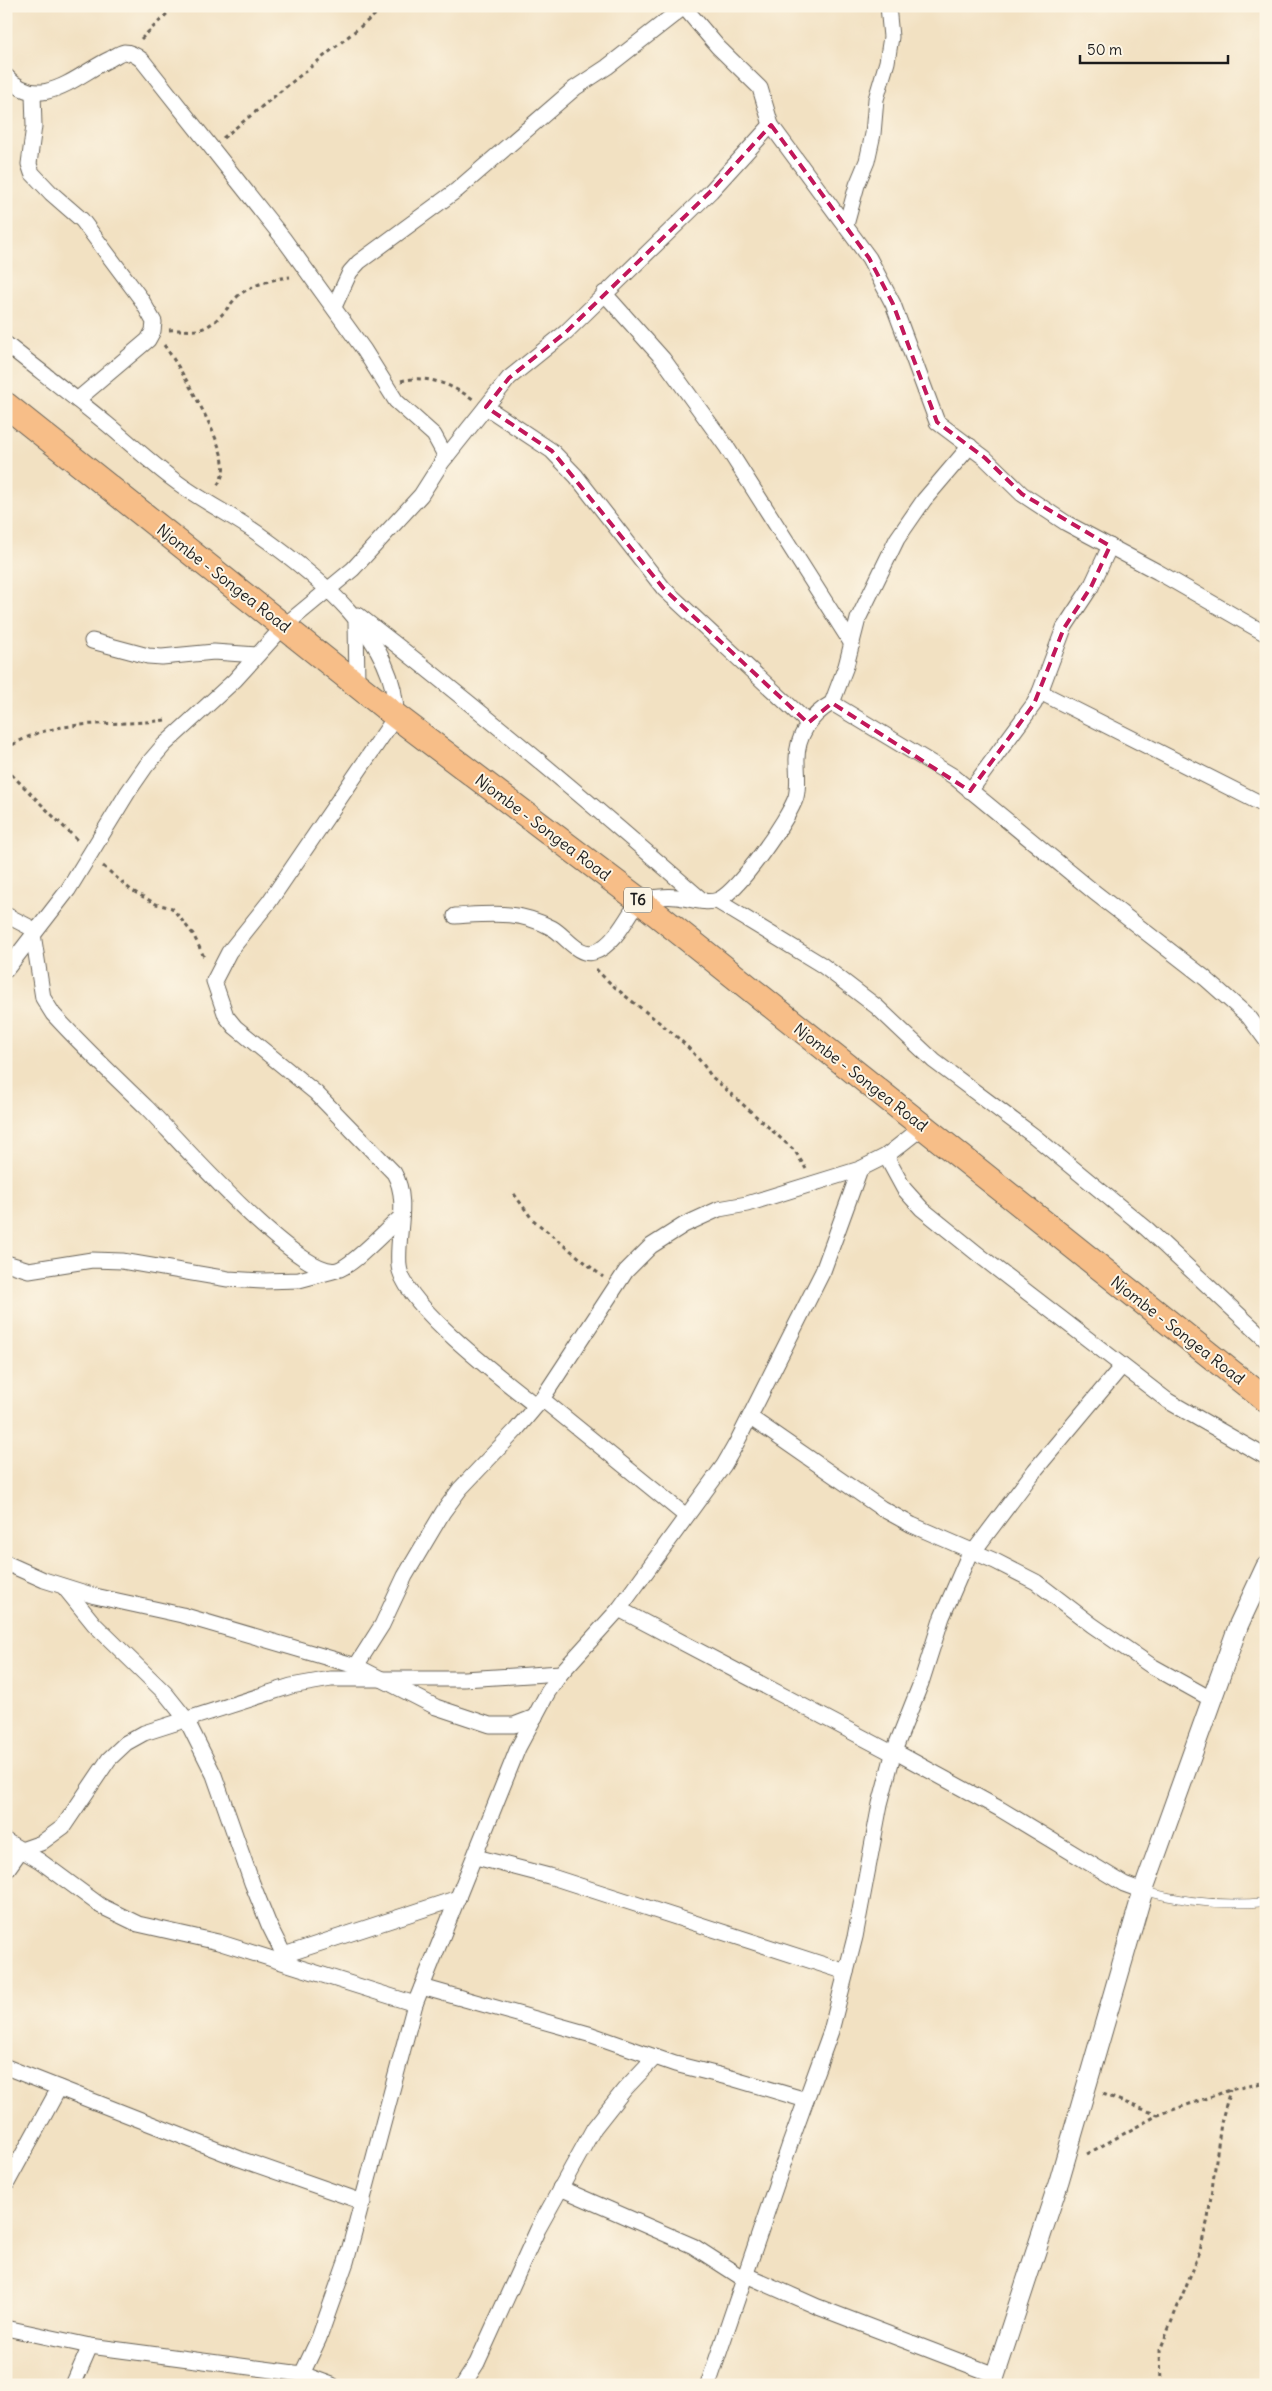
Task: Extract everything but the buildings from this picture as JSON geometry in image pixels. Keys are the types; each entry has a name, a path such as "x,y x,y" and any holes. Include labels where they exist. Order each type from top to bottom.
{"highway":[{"name":"Njombe - Songea Road","path":"6,405 396,716 639,900 1266,1400"}],"street":[{"path":"846,225 857,186 867,162 873,134 876,99 887,62 891,37 888,6"},
{"path":"334,307 350,272 359,262 457,190 575,88 607,67 684,7 718,47 760,88 771,125 869,258 893,304 937,422 970,446 1022,494 1066,523 1158,572 1266,634"},
{"path":"6,76 19,89 34,93 52,90 79,78 115,56 128,52 142,60 310,274 396,401 434,435 446,457"},
{"path":"34,93 34,126 29,164 32,173 96,237 141,298 154,322 155,334 77,400"},
{"path":"6,970 68,890 146,766 196,715 235,680 284,626 353,569 421,495 446,457 509,378 566,332 604,293 712,191 771,125"},
{"path":"604,293 663,359 726,446 852,644"},
{"path":"6,344 158,468 203,501 256,533 328,589 346,607 469,703 710,901 822,965 877,1007 934,1061 1034,1136 1147,1228 1266,1340"},
{"path":"486,407 552,451 576,476 664,589 808,723"},
{"path":"455,916 522,915 554,929 583,951 592,953 603,948 615,935 639,900 667,896 710,901 728,894 766,848 796,798 798,741 808,723 821,709 832,704 852,644 858,619 897,540 924,500 970,446"},
{"path":"970,790 1040,692 1064,628 1091,588 1110,546"},
{"path":"346,607 389,672 396,700 396,716 268,902 229,952 214,981 226,1016 235,1027 316,1093 394,1173 400,1184 402,1196 398,1237 399,1269 413,1296 463,1346 539,1402 686,1516"},
{"path":"356,621 357,683"},
{"path":"92,641 148,656 162,657 214,652 257,656"},
{"path":"1040,692 1266,806"},
{"path":"832,704 953,776 1094,892 1205,978 1249,1017 1266,1040"},
{"path":"6,915 34,932"},
{"path":"34,932 43,998 64,1026 243,1207 287,1246 314,1265 324,1270 338,1270"},
{"path":"356,1666 382,1625 413,1560 443,1512 460,1489 539,1402 626,1272 651,1246 684,1224 719,1209 747,1204 860,1169 886,1156 924,1126"},
{"path":"886,1156 904,1189 922,1209 1168,1401 1266,1457"},
{"path":"302,2374 319,2338 330,2307 363,2202 415,2004 476,1857 518,1748 534,1717 561,1673 619,1609 724,1465 751,1418 823,1271 860,1169"},
{"path":"6,1263 29,1270 92,1260 122,1261 228,1279 263,1281 299,1280 338,1270 349,1263 401,1217"},
{"path":"708,2385 831,2031 855,1938 880,1804 894,1753 921,1683 942,1617 972,1551 1035,1470 1122,1366"},
{"path":"751,1418 882,1508 912,1525 1036,1582 1092,1625 1150,1665 1211,1699"},
{"path":"6,1563 64,1587 95,1596 182,1615 356,1666 436,1708 490,1725 514,1725 534,1717"},
{"path":"560,2188 693,2246 745,2277 994,2380 1064,2164 1143,1890 1239,1624 1266,1566"},
{"path":"64,1587 94,1624 166,1694 186,1719 214,1775 268,1925 286,1959"},
{"path":"619,1609 1000,1809 1124,1884 1143,1890"},
{"path":"6,1871 21,1850 41,1842 63,1827 74,1814 97,1774 109,1759 126,1743 144,1733 292,1686 331,1679 376,1677 464,1679 561,1673"},
{"path":"6,1841 118,1916 138,1924 286,1959 415,2004"},
{"path":"476,1857 549,1876 846,1972"},
{"path":"286,1959 458,1898"},
{"path":"422,1987 592,2035 655,2057 735,2078 806,2100"},
{"path":"463,2385 477,2363 538,2229 594,2128 624,2090 655,2057"},
{"path":"6,2067 240,2159 363,2202"},
{"path":"6,2185 59,2088"},
{"path":"6,2328 90,2346 302,2374 332,2385"},
{"path":"73,2385 90,2346"}],"lane":[{"path":"1143,1890 1167,1898 1211,1903 1243,1904 1266,1902"}],"path":[{"path":"128,52 175,6"},
{"path":"211,148 251,113 277,95 381,10"},
{"path":"203,501 218,485 223,474 223,463 200,406 169,352 155,334 170,330 187,331 206,327 218,320 243,292 279,278 310,274"},
{"path":"387,386 404,380 425,378 456,388 486,407"},
{"path":"6,748 36,732 57,726 132,723 196,715"},
{"path":"6,769 91,855 131,890 156,904 172,908 178,914 193,934 214,981"},
{"path":"583,951 606,980 680,1038 711,1076 795,1151 812,1183"},
{"path":"514,1194 532,1219 584,1263 616,1286"},
{"path":"1064,2164 1099,2148 1138,2124 1158,2115 1230,2090 1266,2082"},
{"path":"1086,2087 1158,2115"},
{"path":"1162,2385 1160,2350 1199,2254 1208,2219 1221,2123 1230,2090"}],"highlighted area":[{"path":"771,125 869,258 893,304 937,422 985,458 1022,494 1110,546 1091,587 1064,628 1034,704 970,791 832,703 808,723 664,589 552,451 486,407 509,378 566,332 711,191"}]}
